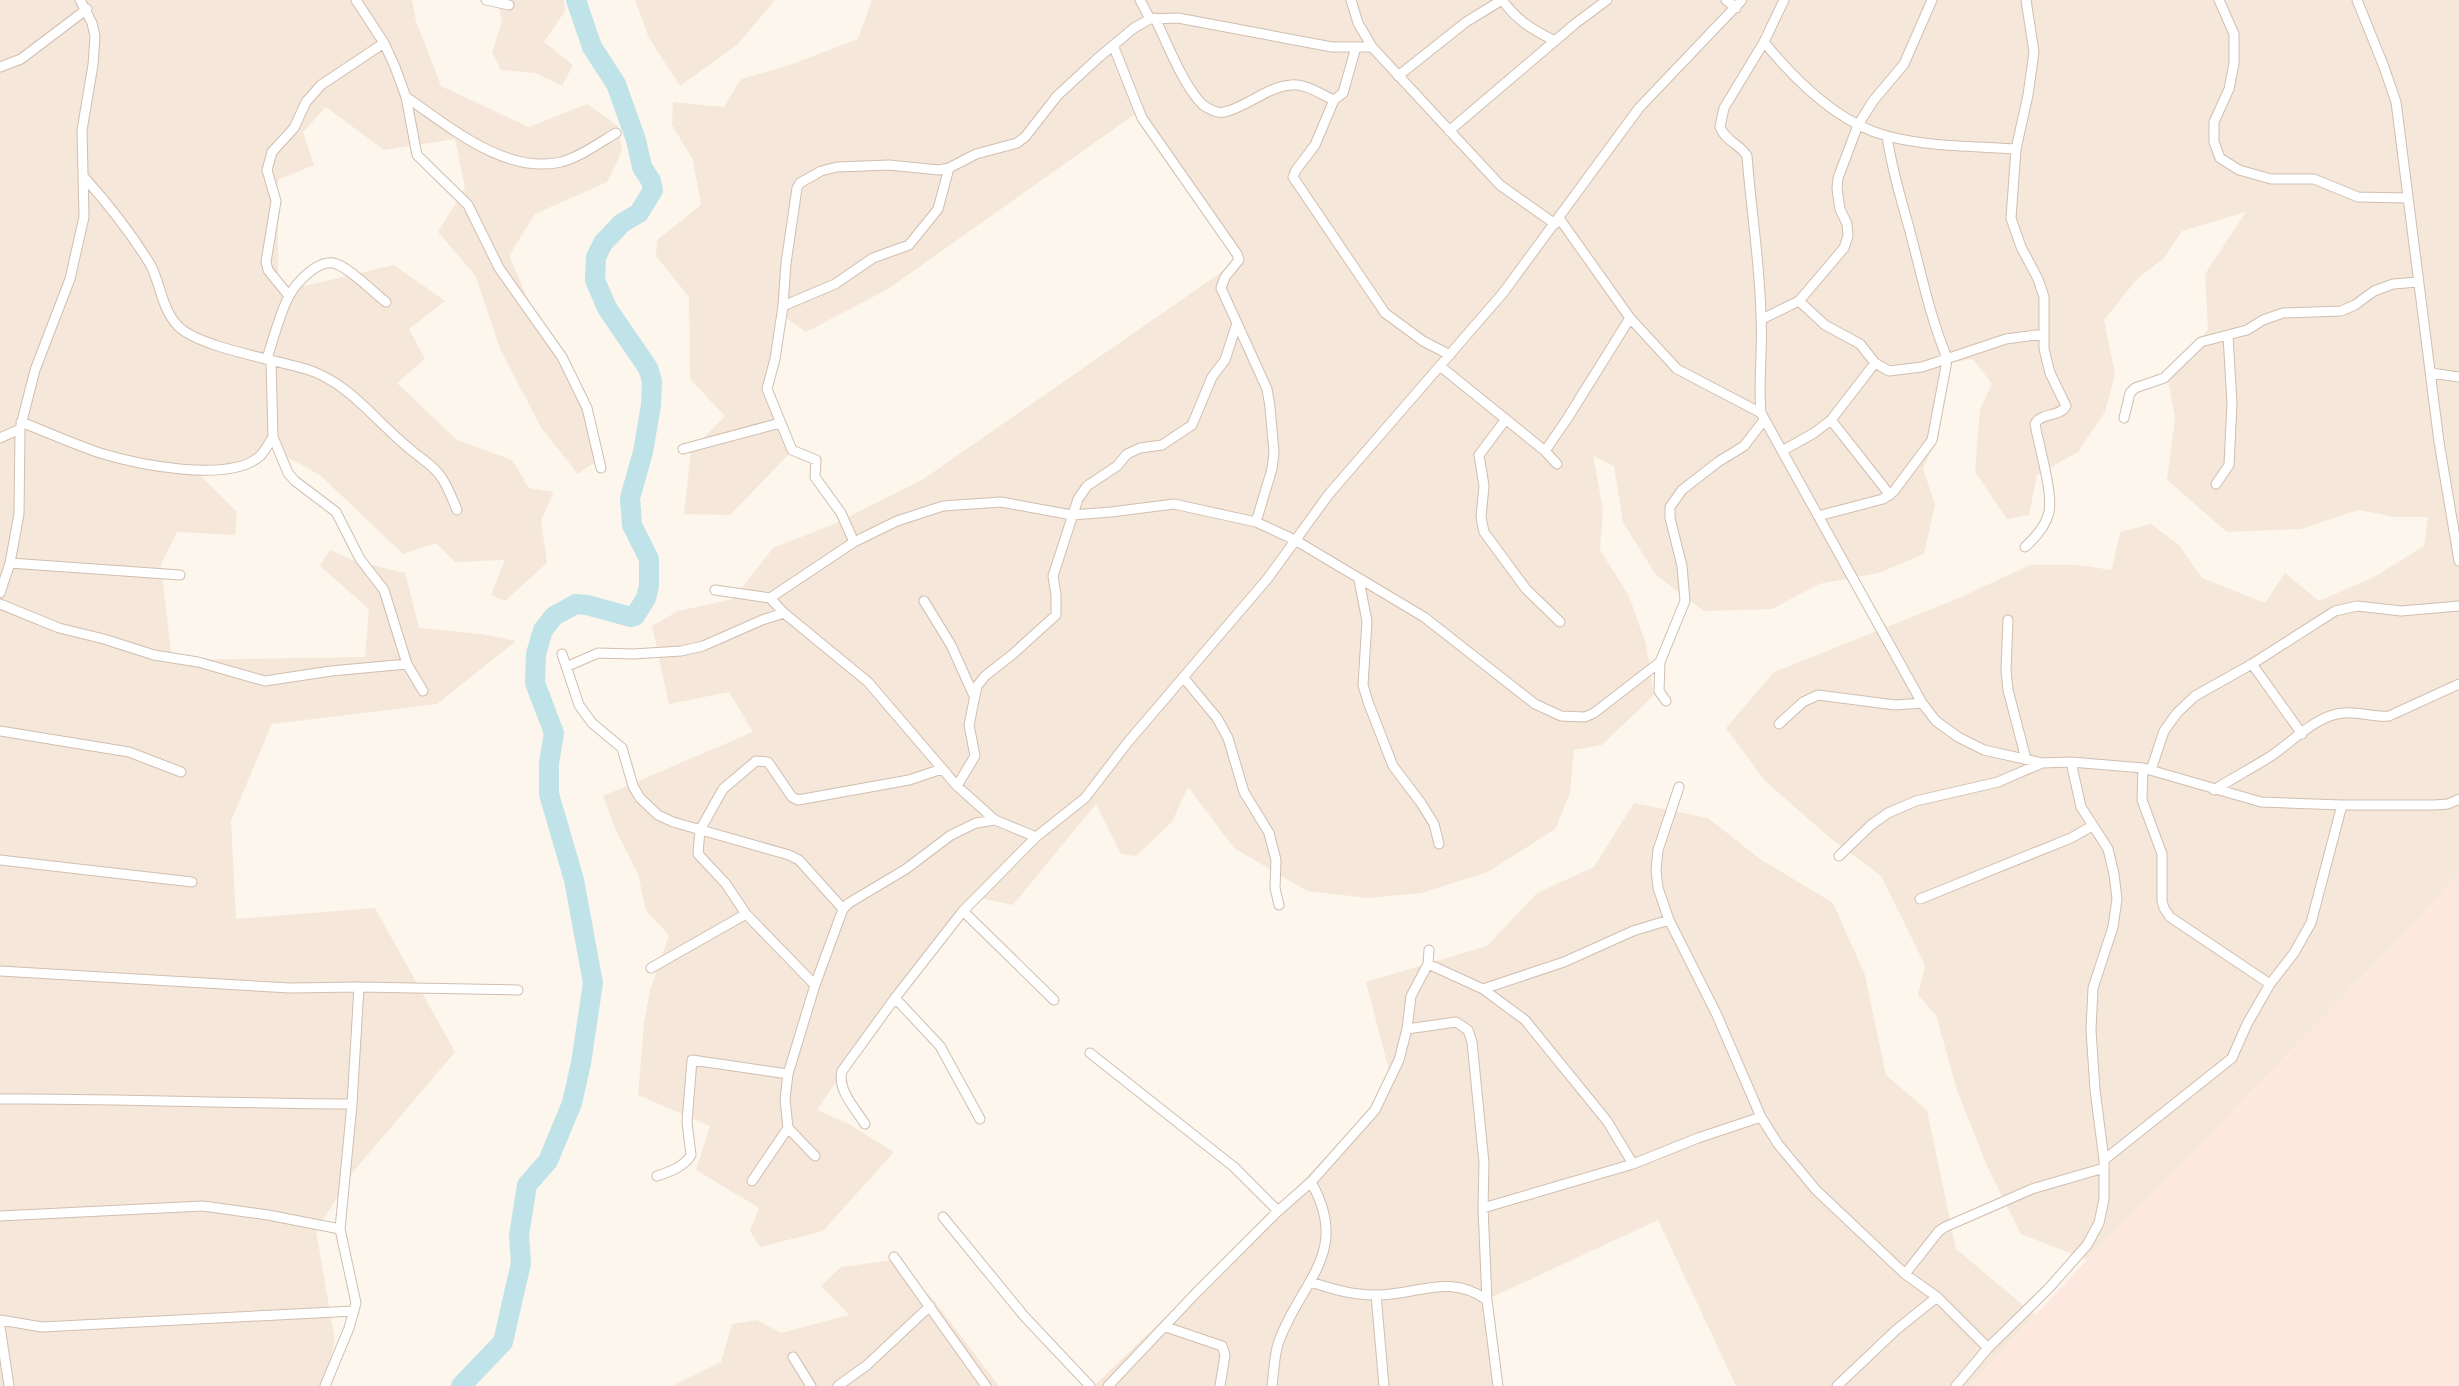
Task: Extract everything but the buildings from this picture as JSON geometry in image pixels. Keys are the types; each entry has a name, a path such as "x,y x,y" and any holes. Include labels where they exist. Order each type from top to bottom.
{"street":[{"path":"0,593 10,563 19,514 20,426 35,370 70,279 84,217 82,130 93,65 94,36 87,9 80,0"},
{"path":"356,0 384,43 406,96 417,155 468,205 499,268 562,357 587,408 601,468"},
{"path":"486,0 509,5"},
{"path":"1140,0 1194,93 1204,106 1214,112 1224,112 1269,90 1290,84 1304,87 1334,100"},
{"path":"1351,0 1358,23 1372,47 1500,185 1557,221 1630,318 1677,369 1762,417"},
{"path":"1398,76 1466,22 1502,0 1516,18 1533,31 1555,41"},
{"path":"1449,130 1607,0"},
{"path":"1726,0 1736,8"},
{"path":"865,1124 843,1089 840,1079 842,1071 896,998 964,912 1036,837 1084,798 1128,742 1268,578 1329,494 1503,293 1639,108 1742,0"},
{"path":"1784,0 1764,42 1724,108 1720,127 1726,137 1744,150 1747,156 1762,319 1759,392 1762,417 1922,703 1936,721 1958,737 1984,750 2042,764"},
{"path":"1762,319 1799,301 1844,248 1848,236 1847,224 1840,209 1837,189 1838,178 1858,125 1873,101 1904,64 1932,0"},
{"path":"2025,547 2043,526 2049,514 2050,499 2034,424 2040,418 2059,413 2066,406 2066,401 2050,373 2044,349 2044,297 2038,279 2021,246 2011,218 2016,149 2028,95 2034,52 2026,0"},
{"path":"2219,0 2234,34 2234,64 2229,89 2214,122 2214,142 2220,158 2239,170 2271,179 2314,179 2358,197 2407,198"},
{"path":"2357,0 2396,102 2402,134 2407,198 2439,442 2459,561"},
{"path":"0,67 21,59 87,9"},
{"path":"854,542 841,513 815,477 816,460 792,450 767,389 776,359 786,263 797,188 800,183 822,170 837,167 889,165 931,171 949,168 976,154 1017,143 1025,136 1057,96 1134,28 1152,19 1178,18 1332,48 1372,47"},
{"path":"1764,42 1790,73 1806,88 1858,125 1887,136 1948,145 2016,149"},
{"path":"289,296 268,270 266,262 276,202 267,170 269,159 277,144 294,128 312,94 342,69 384,43"},
{"path":"1114,45 1142,118 1237,254 1238,260 1221,284 1267,389 1274,453 1272,468 1256,522"},
{"path":"1356,47 1344,93 1334,100 1315,145 1293,175 1294,180 1350,258 1385,314 1423,341 1450,355"},
{"path":"406,96 470,141 516,161 540,165 563,161 616,133"},
{"path":"1818,516 1890,495 1932,440 1947,358 1927,304 1892,169 1887,136"},
{"path":"783,306 835,284 873,258 913,241 938,209 949,168"},
{"path":"84,177 108,204 151,266 167,311 178,326 192,336 309,370 340,386 409,449 430,464 444,481 457,510"},
{"path":"386,302 344,268 334,263 324,264 310,272 289,296 269,359 273,437 288,473 295,481 336,512 360,559 384,590 407,664 423,691"},
{"path":"2124,418 2130,393 2135,388 2164,378 2201,342 2228,336 2283,314 2341,312 2355,305 2374,291 2393,284 2418,282"},
{"path":"1799,301 1825,325 1860,344 1875,363 1889,371 1905,371 2006,339 2044,334"},
{"path":"1545,451 1630,318"},
{"path":"958,786 974,756 968,725 977,686 985,676 1014,654 1056,615 1056,595 1053,576 1078,499 1087,486 1117,466 1127,454 1140,448 1162,445 1192,425 1212,377 1225,360 1237,324"},
{"path":"2216,484 2225,474 2229,465 2232,404 2228,336"},
{"path":"1782,451 1814,433 1831,420 1875,363"},
{"path":"1440,366 1545,451 1557,464"},
{"path":"2431,374 2459,377"},
{"path":"1666,701 1659,692 1660,662 1685,602 1682,566 1670,518 1670,507 1682,490 1718,462 1744,446 1762,417"},
{"path":"1506,419 1479,455 1484,486 1482,525 1489,539 1526,589 1560,622"},
{"path":"1831,420 1890,495"},
{"path":"682,449 780,423"},
{"path":"0,438 20,426 138,463 196,470 223,470 248,463 260,456 273,437"},
{"path":"770,598 854,542 897,521 943,506 1001,502 1072,515 1174,504 1256,522 1295,540 1359,580 1424,617 1514,690 1535,704 1562,716 1585,717 1594,713 1660,662"},
{"path":"10,563 180,575"},
{"path":"1359,580 1367,621 1363,685 1368,702 1393,766 1421,803 1434,824 1439,844"},
{"path":"715,590 770,598 784,613 868,682 942,769 995,820 1036,837"},
{"path":"924,601 951,645 974,696"},
{"path":"0,604 59,628 104,639 154,655 198,662 265,681 331,671 407,664"},
{"path":"2270,984 2170,917 2164,908 2162,854 2142,800 2147,769 2164,731 2177,713 2195,696 2252,664 2335,611 2357,606 2401,611 2459,606"},
{"path":"566,667 598,653 633,654 682,651 703,646 762,620 784,613"},
{"path":"2008,620 2006,670 2008,690 2026,759"},
{"path":"562,654 579,705 588,717 622,748 632,786 640,798 658,815 700,830 789,855 800,860 842,909"},
{"path":"2252,664 2302,734"},
{"path":"1183,677 1217,718 1228,738 1244,792 1268,833 1276,860 1275,888 1279,906"},
{"path":"2214,790 2271,756 2320,721 2344,712 2381,717 2389,716 2459,684"},
{"path":"1779,724 1803,702 1818,695 1895,705 1922,703"},
{"path":"0,731 128,752 181,772"},
{"path":"815,985 746,914 726,884 700,857 698,849 700,830 723,789 756,761 768,762 792,796 798,800 909,780 942,769"},
{"path":"1956,1386 1988,1348 2049,1288 2087,1245 2098,1223 2104,1199 2104,1164 2095,1090 2091,1030 2093,988 2113,927 2117,899 2108,849 2081,807 2071,762"},
{"path":"1839,856 1871,824 1888,813 1916,801 1998,782 2042,764 2071,762 2147,769 2214,790 2261,802 2342,805 2448,804 2459,799"},
{"path":"1679,787 1658,850 1656,870 1658,888 1669,920 1716,1013 1762,1117 1778,1144 1816,1190 1905,1274 1937,1297 1988,1348"},
{"path":"1905,1274 1939,1231 1945,1227 2032,1189 2104,1164 2232,1058 2247,1024 2270,984 2294,953 2311,923 2342,805"},
{"path":"815,1156 788,1128 785,1099 788,1074 815,985 842,909 849,902 906,869 951,835 976,823 995,820"},
{"path":"1920,899 2071,838 2092,826"},
{"path":"0,860 192,882"},
{"path":"964,912 1054,1000"},
{"path":"651,968 746,914"},
{"path":"1483,989 1564,962 1633,931 1669,920"},
{"path":"1108,1386 1278,1211 1311,1182 1375,1110 1399,1060 1407,1029 1413,990 1428,964 1429,950"},
{"path":"1428,964 1483,989 1525,1020 1607,1122 1633,1164"},
{"path":"0,971 290,988 359,986 518,990"},
{"path":"325,1386 356,1303 340,1229 352,1104 359,986"},
{"path":"896,998 940,1046 980,1119"},
{"path":"1407,1029 1456,1022 1468,1030 1472,1042 1484,1163 1483,1208 1487,1300 1498,1386"},
{"path":"1090,1052 1227,1161 1278,1211"},
{"path":"657,1176 669,1172 684,1163 690,1155 687,1122 692,1060 788,1074"},
{"path":"0,1099 117,1098 234,1104 352,1104"},
{"path":"1483,1208 1633,1164 1698,1138 1762,1117"},
{"path":"752,1181 788,1128"},
{"path":"1272,1386 1278,1343 1311,1282 1326,1242 1327,1220 1321,1200 1311,1182"},
{"path":"0,1216 203,1206 268,1215 340,1229"},
{"path":"944,1217 1024,1316 1090,1386"},
{"path":"894,1257 930,1306 983,1385"},
{"path":"1311,1282 1338,1291 1376,1295 1424,1288 1468,1288 1487,1300"},
{"path":"1376,1295 1384,1386"},
{"path":"1837,1386 1896,1330 1937,1297"},
{"path":"838,1386 867,1365 930,1306"},
{"path":"0,1320 42,1327 354,1311"},
{"path":"0,1327 9,1386"},
{"path":"1166,1327 1222,1346 1225,1355 1220,1386"},
{"path":"793,1357 811,1386"}],"shaded area":[{"path":"0,0 412,0 416,21 441,86 529,127 587,104 618,126 622,151 607,182 535,214 509,256 544,335 583,399 595,462 578,474 542,429 501,351 475,275 438,232 465,188 455,139 384,150 326,107 303,132 314,165 278,180 278,292 394,265 445,301 409,329 425,359 397,383 457,440 512,460 529,488 554,492 541,520 547,563 505,601 491,595 505,560 455,562 436,543 403,554 320,475 272,449 199,474 237,512 235,535 177,532 161,564 172,660 365,657 369,609 320,566 330,550 355,561 405,573 419,628 482,634 516,641 437,704 272,724 231,821 236,919 375,908 455,1052 353,1172 316,1231 335,1340 324,1386 0,1386"},
{"path":"497,0 564,0 565,11 544,42 573,65 562,86 535,73 501,70 492,52 502,22"},
{"path":"635,0 775,0 738,44 680,86 649,38"},
{"path":"872,0 2459,0 2459,873 2391,948 2087,1260 2021,1234 1986,1164 1956,1087 1936,1015 1918,995 1925,965 1881,876 1830,838 1764,780 1726,728 1774,672 1959,598 2030,565 2078,565 2112,570 2120,532 2151,524 2178,544 2202,578 2265,603 2285,573 2319,601 2374,577 2424,546 2428,517 2395,517 2358,510 2301,529 2227,532 2167,480 2175,418 2167,375 2208,330 2205,274 2246,212 2182,231 2164,258 2137,279 2104,320 2115,374 2105,412 2078,452 2037,475 2029,515 2007,519 1975,472 1980,409 1992,384 1973,359 1943,364 1939,437 1923,468 1935,505 1924,554 1879,573 1819,584 1772,609 1704,611 1656,575 1623,522 1614,466 1593,456 1603,509 1600,550 1629,596 1646,644 1654,695 1602,745 1574,750 1570,793 1555,829 1488,872 1421,893 1368,898 1307,891 1234,848 1188,787 1172,822 1136,856 1121,854 1096,804 1013,905 979,898 846,1067 817,1110 849,1124 894,1152 823,1231 760,1247 750,1231 759,1208 696,1170 710,1126 638,1095 644,1024 650,990 669,935 646,911 638,874 618,835 603,796 753,732 729,692 669,704 652,626 678,611 733,599 773,548 834,524 922,480 1236,262 1135,114 888,289 806,332 785,317 767,390 791,452 730,515 684,514 691,451 725,416 690,379 689,297 656,256 657,240 701,205 693,160 672,125 673,102 724,107 741,79 784,67 858,39"},
{"path":"1634,803 1708,818 1760,859 1833,903 1865,975 1886,1075 1927,1110 1956,1249 2035,1315 1969,1386 1736,1386 1658,1220 1490,1298 1499,1386 1094,1386 1253,1232 1375,1106 1389,1070 1366,982 1487,946 1537,893 1594,867"},
{"path":"2459,873 2459,1386 1969,1386 2087,1260 2391,948"},
{"path":"893,1260 932,1298 999,1386 672,1386 721,1362 732,1324 757,1320 781,1333 849,1315 821,1286 841,1267"}],"waterway":[{"path":"461,1386 503,1342 521,1263 519,1235 527,1185 548,1161 572,1103 581,1063 593,983 574,880 549,794 549,763 554,733 535,683 536,654 543,630 554,616 576,604 587,605 631,617 635,616 646,598 649,586 649,559 632,525 630,498 643,452 651,405 652,381 648,368 607,308 595,280 596,257 603,243 622,223 639,213 653,190 651,181 642,167 636,140 616,84 592,47 576,0"}]}
